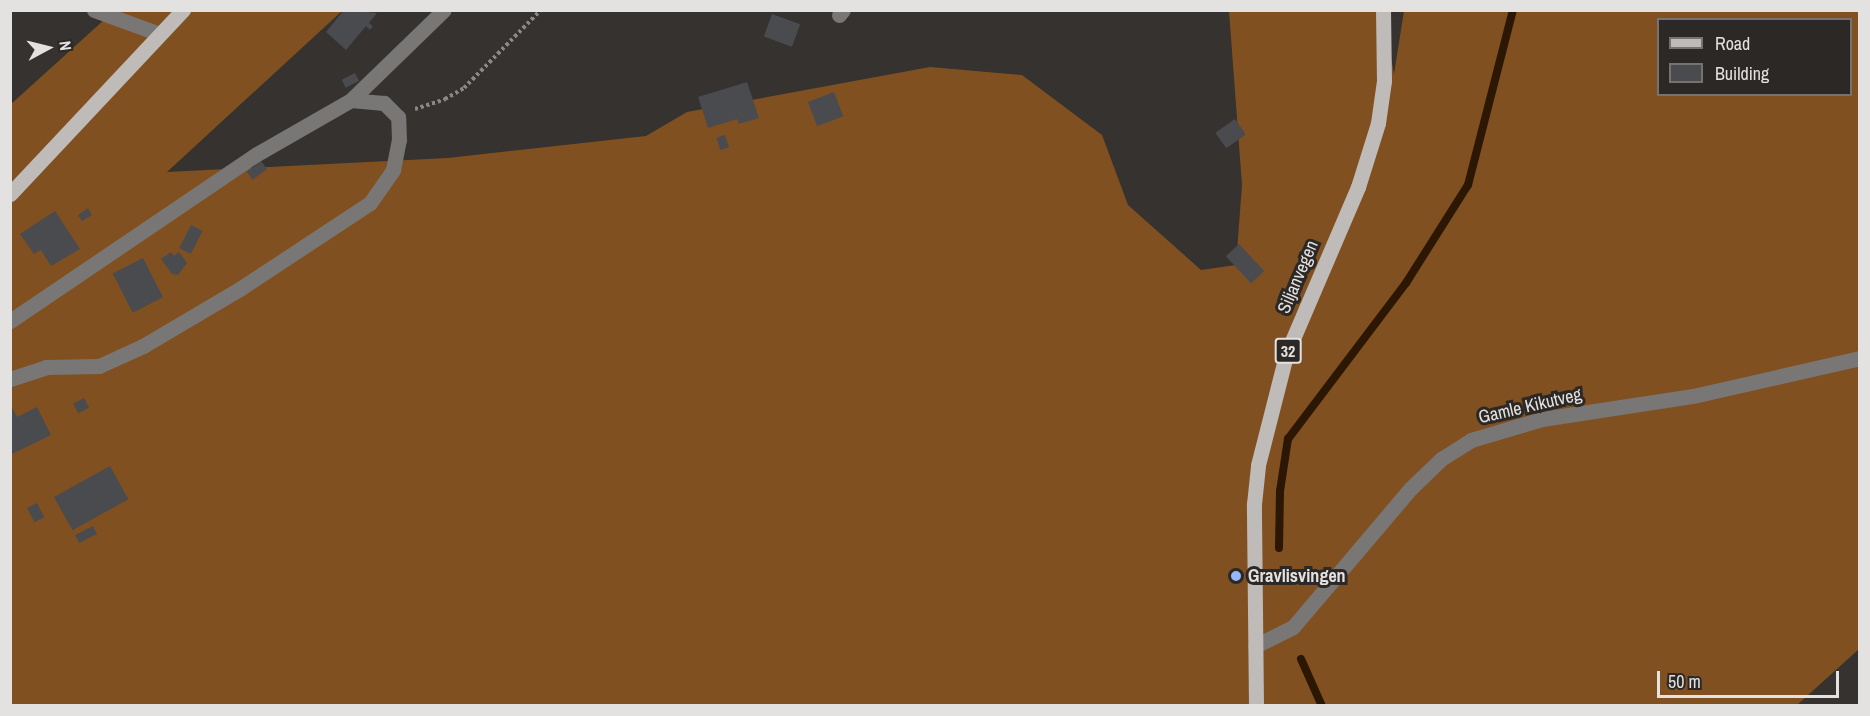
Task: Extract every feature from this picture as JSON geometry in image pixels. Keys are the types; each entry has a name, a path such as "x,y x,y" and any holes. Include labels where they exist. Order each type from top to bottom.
{"main road":[{"path":"10,194 183,10"},
{"name":"Siljanvegen","path":"1256,705 1254,504 1264,438 1286,355 1358,187 1378,123 1385,72 1383,10"}],"street":[{"path":"94,10 160,34"},
{"path":"10,321 257,154 351,100 444,10"},
{"path":"10,379 46,367 99,366 143,345 354,216 390,178 398,146 398,117 384,103 351,100"},
{"name":"Gamle Kikutveg","path":"1255,646 1293,627 1411,488 1441,459 1471,440 1542,419 1693,396 1860,358"}],"path":[{"path":"398,117 464,88 541,10"}],"shaded area":[{"path":"115,10 342,11 167,172 448,158 646,136 687,112 930,67 1022,75 1102,135 1128,205 1201,270 1236,265 1242,185 1229,11 1383,11 1394,74 1404,11 1859,11 1859,649 1796,706 11,705 10,105"}],"building":[{"path":"344,10 377,13 369,23 373,26 370,30 366,26 346,50 326,32"},
{"path":"772,14 800,24 792,47 764,37"},
{"path":"355,73 359,81 346,88 342,80"},
{"path":"747,82 759,118 739,124 737,119 708,128 698,97"},
{"path":"834,92 843,116 817,126 808,102"},
{"path":"1235,119 1246,135 1226,148 1215,133"},
{"path":"725,135 729,147 720,150 716,138"},
{"path":"261,161 267,169 253,180 247,172"},
{"path":"88,208 92,215 82,221 78,215"},
{"path":"55,211 80,249 51,266 41,250 34,254 20,234"},
{"path":"191,225 203,231 191,254 179,248"},
{"path":"1239,244 1264,271 1251,283 1226,256"},
{"path":"171,252 174,256 179,252 187,263 178,275 172,274 161,259"},
{"path":"143,258 163,297 133,313 113,273"},
{"path":"84,398 89,408 78,413 73,403"},
{"path":"10,404 17,417 37,407 51,435 10,455"},
{"path":"110,466 128,499 72,530 54,497"},
{"path":"37,503 44,517 34,522 27,508"},
{"path":"93,526 97,534 79,543 75,535"}],"waterway":[{"path":"1279,548 1280,491 1288,439 1406,283 1468,185 1513,10"},
{"path":"1301,659 1322,706"}],"place":[{"name":"Gravlisvingen","path":"1236,576"}]}
